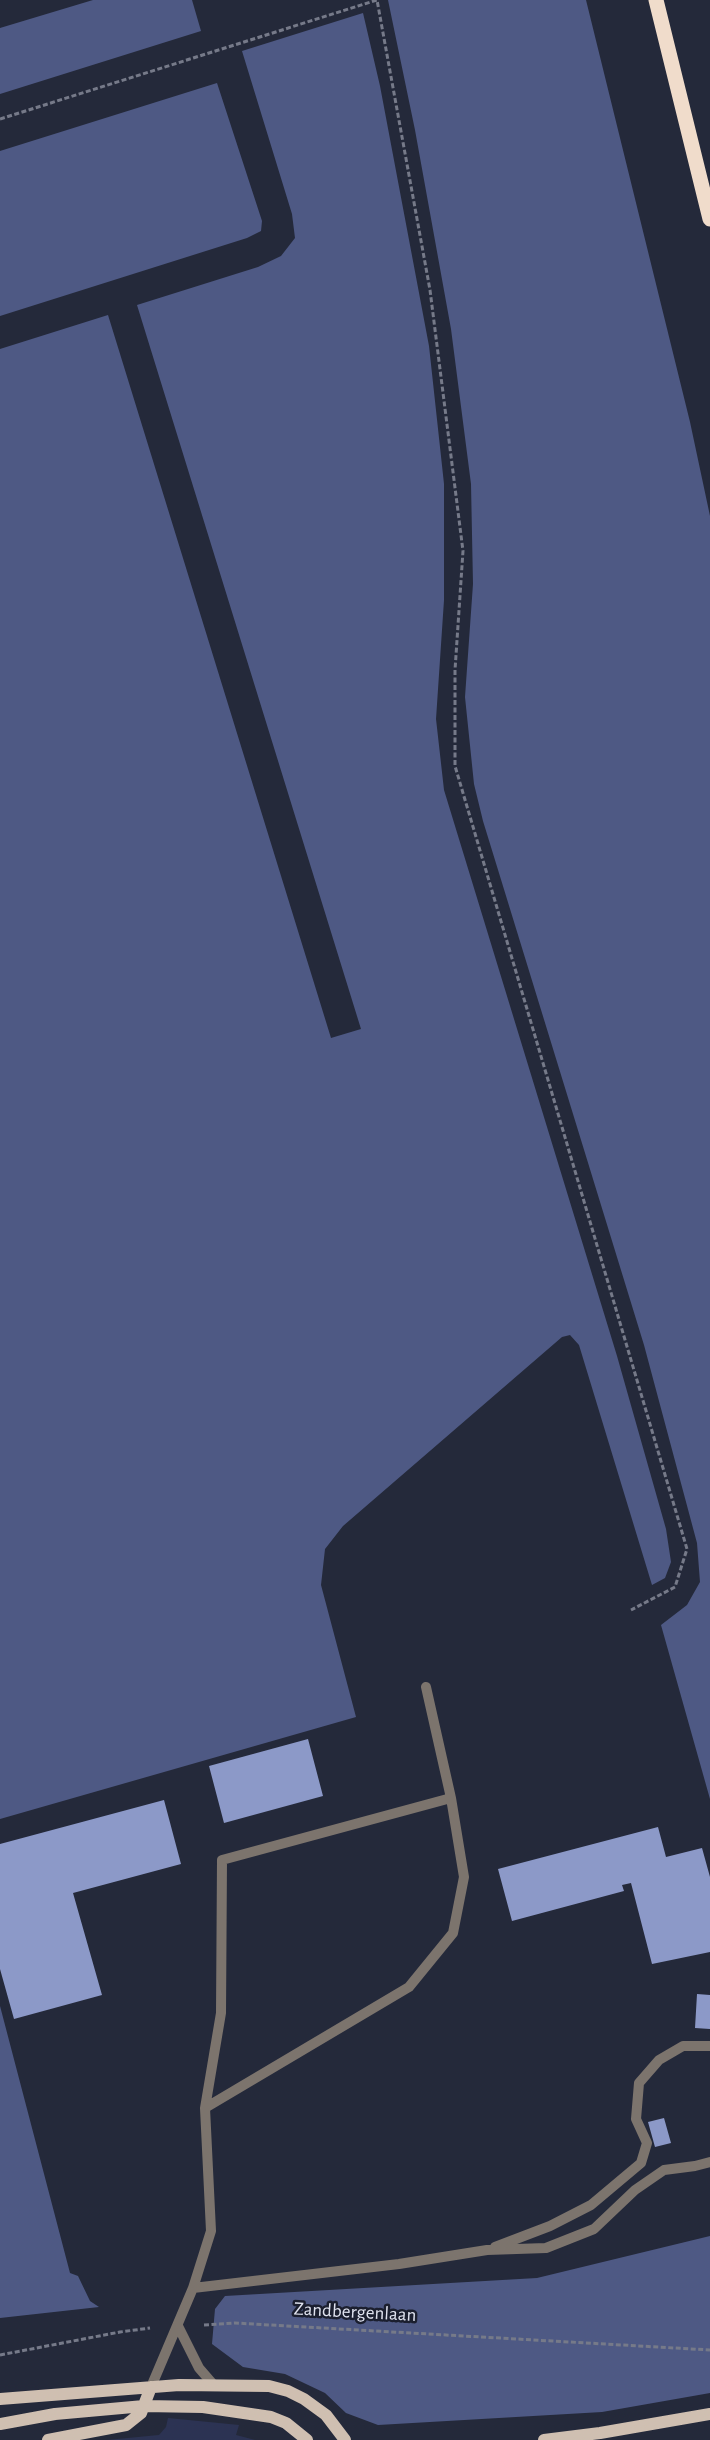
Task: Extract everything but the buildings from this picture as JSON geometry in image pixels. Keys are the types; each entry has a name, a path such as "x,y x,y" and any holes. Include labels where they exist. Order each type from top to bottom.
{"highway":[{"path":"656,0 710,219"}],"main road":[{"path":"0,2398 212,2383 269,2386 288,2391 304,2399 326,2415 346,2440"},
{"path":"48,2440 126,2426 134,2420 144,2406 151,2387"},
{"path":"0,2424 54,2414 144,2406 203,2408 271,2417 286,2423 307,2440"},
{"path":"544,2440 600,2434 710,2414"}],"lane":[{"path":"204,2108 409,1988 453,1933 464,1877 451,1798 426,1687"},
{"path":"151,2387 178,2326 180,2314 193,2288 211,2231 204,2108 221,2013 222,1860 451,1798"},
{"path":"487,2250 550,2226 591,2205 641,2163 647,2143 636,2119 639,2083 659,2060 683,2046 710,2046"},
{"path":"193,2288 399,2264 487,2250 546,2248 594,2229 635,2190 664,2170 710,2162"},
{"path":"178,2326 199,2368 212,2383"}],"path":[{"path":"0,119 377,0 430,290 463,551 455,670 455,766 687,1549 675,1587 631,1610"},
{"name":"Zandbergenlaan","path":"0,2355 120,2332 235,2323 710,2350"}],"shaded area":[{"path":"93,0 192,0 201,31 0,94 0,28"},
{"path":"388,0 586,0 690,422 710,516 710,1799 661,1625 687,1605 700,1582 697,1543 644,1345 483,821 474,784 465,697 473,584 471,484 451,329 415,130"},
{"path":"363,13 380,86 429,346 444,484 444,600 436,719 444,790 617,1356 666,1529 671,1562 665,1578 652,1585 579,1345 570,1335 562,1337 343,1526 325,1549 321,1585 356,1717 0,1819 0,349 108,315 331,1038 361,1029 137,305 258,267 281,256 295,238 292,214 242,51"},
{"path":"217,83 262,221 261,231 247,238 0,316 0,151"},
{"path":"0,2006 70,2273 78,2276 90,2301 99,2307 0,2318"},
{"path":"710,2236 710,2393 602,2412 378,2425 346,2413 325,2393 285,2374 243,2367 212,2344 215,2309 225,2296 537,2278"},
{"path":"168,2418 239,2425 236,2435 255,2440 107,2440 159,2435 166,2427"}]}
